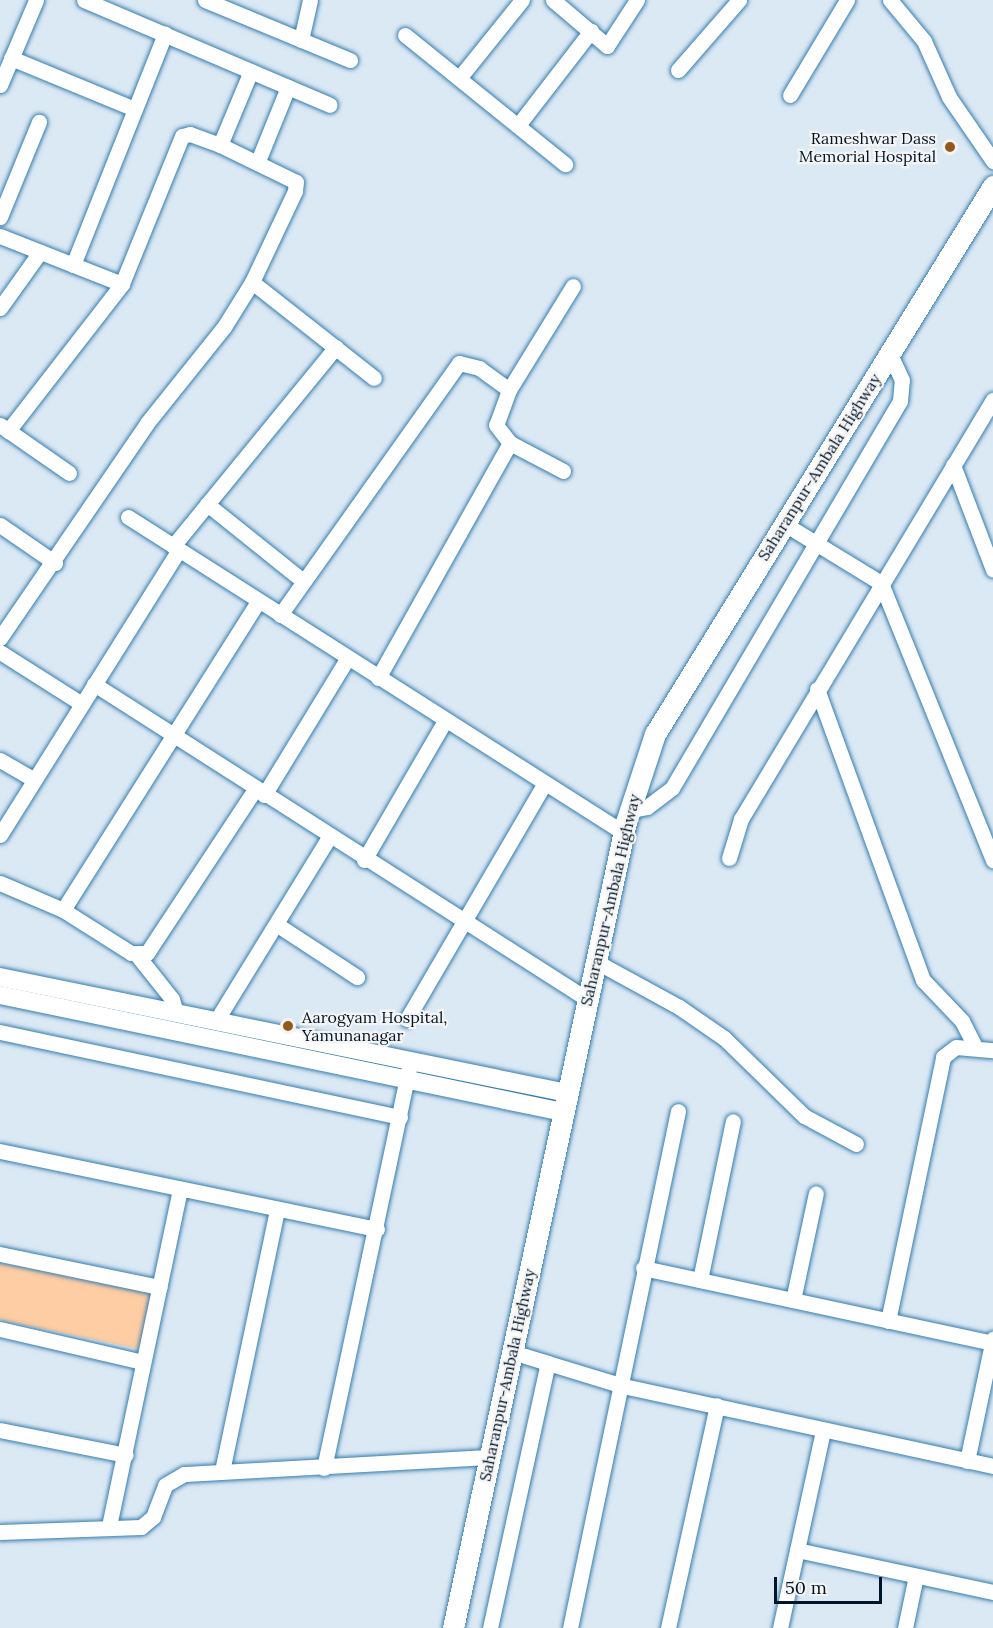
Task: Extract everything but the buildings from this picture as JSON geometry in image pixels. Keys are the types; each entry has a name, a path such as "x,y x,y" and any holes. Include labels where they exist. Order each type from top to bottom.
{"main road":[{"name":"Saharanpur-Ambala Highway","path":"453,1628 595,961 630,810 655,734 783,523 993,186"}],"street":[{"path":"0,84 36,0"},
{"path":"84,0 330,105"},
{"path":"205,0 350,60"},
{"path":"301,40 310,0"},
{"path":"460,77 522,0"},
{"path":"553,0 607,46 637,0"},
{"path":"678,70 739,0"},
{"path":"790,95 847,0"},
{"path":"890,0 924,41 949,97 993,161"},
{"path":"519,124 591,31"},
{"path":"73,265 165,34"},
{"path":"405,35 519,124 565,164"},
{"path":"11,58 135,109"},
{"path":"220,145 251,71"},
{"path":"258,161 288,87"},
{"path":"0,217 39,122"},
{"path":"0,638 55,563 147,423 224,327 252,282 297,185 293,178 220,145 190,134 182,136 122,284 4,428 69,473"},
{"path":"0,236 122,284"},
{"path":"0,308 40,252"},
{"path":"252,282 374,378"},
{"path":"563,471 510,443 496,425 509,390 573,286"},
{"path":"0,835 176,548 207,504 336,347"},
{"path":"630,810 647,807 672,788 900,401 902,380 890,354"},
{"path":"279,615 459,363 466,362 479,368 509,390"},
{"path":"729,858 741,819 880,583 993,400"},
{"path":"378,678 510,443"},
{"path":"952,465 993,570"},
{"path":"207,504 303,582"},
{"path":"128,517 624,833"},
{"path":"783,523 880,583 993,860"},
{"path":"0,525 55,563"},
{"path":"63,910 258,601"},
{"path":"0,652 81,704"},
{"path":"137,955 154,947 260,792 347,658"},
{"path":"94,684 364,860 587,999"},
{"path":"818,689 923,980 962,1021 975,1047"},
{"path":"364,860 445,721"},
{"path":"0,760 34,780"},
{"path":"407,1018 545,783"},
{"path":"216,1021 329,837"},
{"path":"0,884 63,910 137,955 172,999 176,1013"},
{"path":"276,924 357,978"},
{"path":"595,961 679,1007 724,1038 750,1060 804,1116 856,1144"},
{"path":"0,977 216,1021 409,1070"},
{"path":"0,995 409,1070 565,1102"},
{"path":"0,1032 399,1117"},
{"path":"888,1321 943,1057 956,1047 993,1050"},
{"path":"324,1468 377,1230 409,1070"},
{"path":"570,1628 623,1386 643,1268 678,1111"},
{"path":"700,1280 733,1121"},
{"path":"0,1151 377,1230"},
{"path":"109,1526 126,1455 143,1362 180,1189"},
{"path":"793,1300 816,1193"},
{"path":"222,1471 277,1209"},
{"path":"0,1254 160,1287"},
{"path":"643,1268 888,1321 993,1341 967,1461"},
{"path":"0,1329 143,1362"},
{"path":"512,1352 623,1386 993,1467"},
{"path":"490,1628 548,1363"},
{"path":"668,1628 717,1406"},
{"path":"0,1430 126,1455"},
{"path":"780,1628 824,1430"},
{"path":"0,1532 147,1524 165,1485 176,1476 222,1471 324,1468 490,1457"},
{"path":"797,1550 993,1592"},
{"path":"905,1628 916,1576"}],"shaded area":[{"path":"0,1263 151,1293 139,1349 0,1320"}],"place":[{"name":"Rameshwar Dass Memorial Hospital","path":"950,147"},
{"name":"Aarogyam Hospital, Yamunanagar","path":"288,1026"}]}
